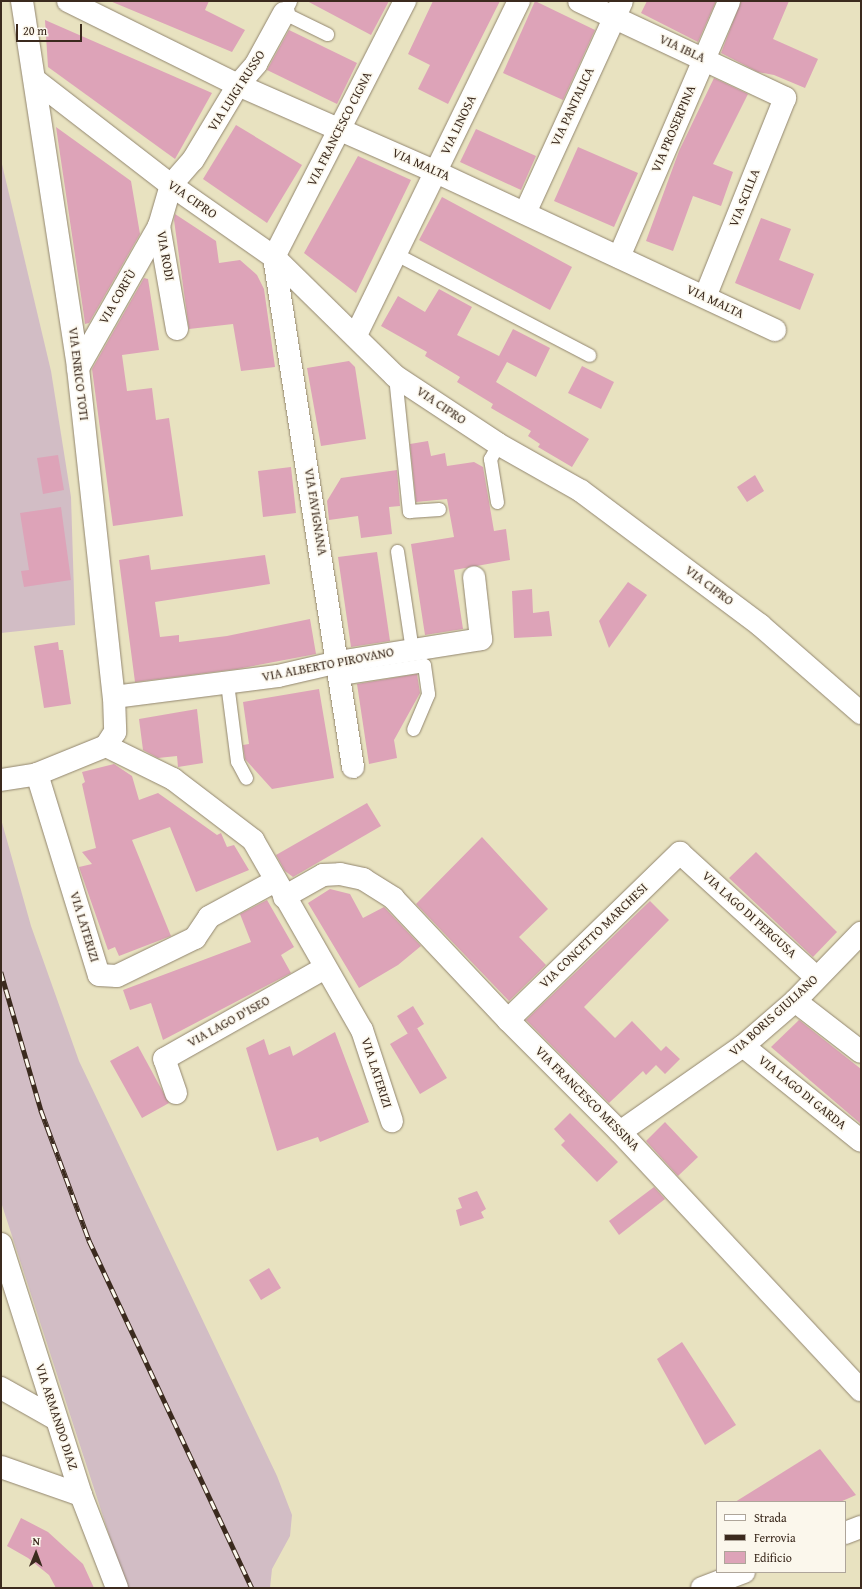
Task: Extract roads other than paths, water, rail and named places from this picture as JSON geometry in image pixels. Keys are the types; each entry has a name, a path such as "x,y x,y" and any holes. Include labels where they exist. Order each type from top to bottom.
{"street":[{"name":"VIA ENRICO TOTI","path":"22,1 78,368 114,697 115,732 106,746"},
{"name":"VIA MALTA","path":"68,1 238,85 436,172 775,330"},
{"name":"VIA FRANCESCO CIGNA","path":"274,257 341,129 405,1"},
{"name":"VIA LINOSA","path":"356,335 520,1"},
{"name":"VIA IBLA","path":"579,1 618,9 704,59 785,98"},
{"name":"VIA PROSERPINA","path":"619,257 729,2"},
{"name":"VIA LUIGI RUSSO","path":"170,185 193,160 238,85 256,64 287,7"},
{"name":"VIA PANTALICA","path":"524,213 618,9"},
{"name":"VIA CIPRO","path":"35,80 170,185 274,257 356,335 395,376 498,444 582,491 760,625 861,713"},
{"name":"VIA SCILLA","path":"706,297 785,98"},
{"name":"VIA RODI","path":"170,185 159,226 177,329"},
{"name":"VIA CORFÙ","path":"78,368 159,226"},
{"name":"VIA FAVIGNANA","path":"274,257 353,767"},
{"name":"VIA ALBERTO PIROVANO","path":"114,697 228,682 339,670 412,650 481,639 474,577"},
{"name":"VIA LATERIZI","path":"280,888 209,917 195,938 117,976 99,975 19,777 106,746 172,779 253,840 280,888 325,968 362,1030 392,1121"},
{"name":"VIA LAGO DI PERGUSA","path":"680,853 817,978"},
{"name":"VIA CONCETTO MARCHESI","path":"508,1020 680,853"},
{"name":"VIA FRANCESCO MESSINA","path":"280,888 323,875 340,874 363,880 393,898 508,1020 620,1132 861,1390"},
{"name":"VIA BORIS GIULIANO","path":"620,1132 743,1046 795,1001 861,933"},
{"name":"VIA LAGO D'ISEO","path":"176,1092 164,1059 325,968"},
{"path":"795,1001 861,1052"},
{"name":"VIA LAGO DI GARDA","path":"743,1046 861,1140"},
{"name":"VIA ARMANDO DIAZ","path":"1,1244 81,1495 117,1588"},
{"path":"1,1388 56,1419"},
{"path":"1,1468 81,1495"},
{"path":"846,1533 861,1527"},
{"path":"702,1588 741,1573"}],"lane":[{"path":"287,7 327,34"},
{"path":"396,254 589,355"},
{"path":"395,376 409,511 439,509"},
{"path":"497,502 490,459 498,444"},
{"path":"397,551 412,650"},
{"path":"339,670 424,665 428,694 413,729"},
{"path":"228,682 237,761 246,778"}],"railway":[{"path":"1,972 41,1110 89,1240 252,1588"}]}
